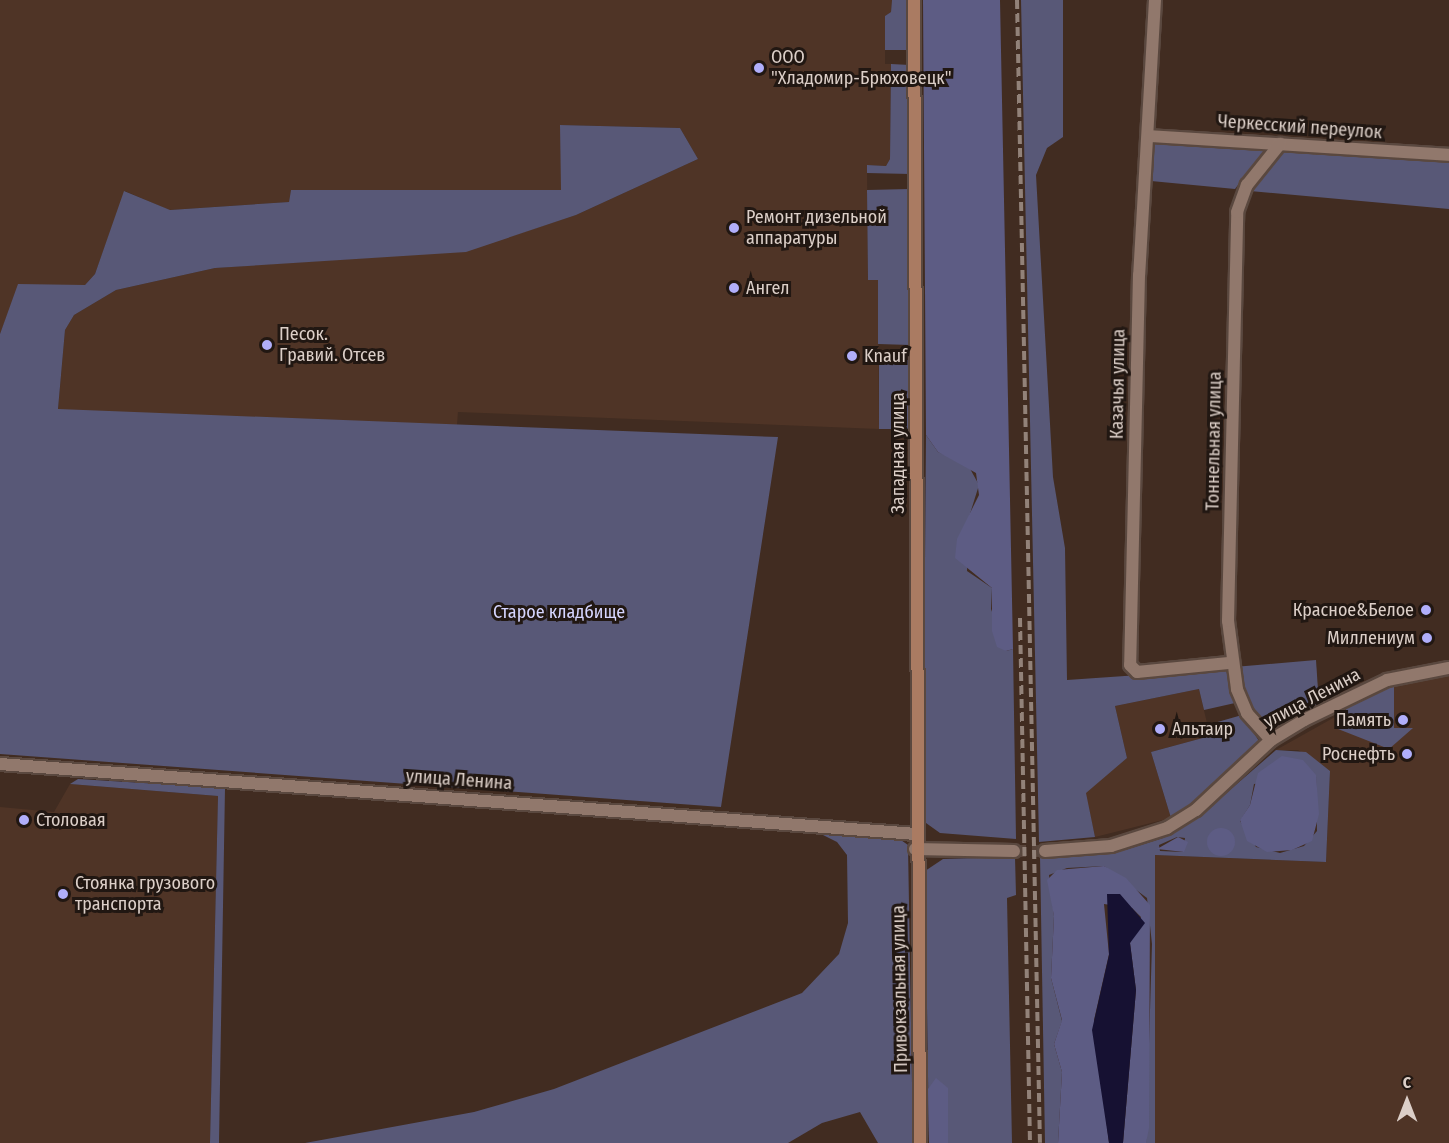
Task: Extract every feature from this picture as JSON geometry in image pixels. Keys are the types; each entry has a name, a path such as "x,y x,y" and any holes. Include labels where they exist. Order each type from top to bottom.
{"main road":[{"name":"Западная улица","path":"914,0 915,834"},
{"name":"Привокзальная улица","path":"915,834 920,1143"}],"street":[{"name":"Казачья улица","path":"1155,0 1149,136 1138,275 1130,665 1137,672 1230,663"},
{"name":"Черкесский переулок","path":"1149,136 1449,155"},
{"name":"Тоннельная улица","path":"1271,740 1247,713 1230,663 1237,212 1247,185 1280,144"},
{"name":"улица Ленина","path":"1046,851 1111,846 1167,828 1196,810 1271,740 1387,680 1449,668"},
{"name":"улица Ленина","path":"0,764 915,834"},
{"path":"915,849 1014,851"}],"shaded area":[{"path":"0,0 892,0 891,12 885,16 885,64 891,64 890,159 886,166 867,165 868,280 878,280 879,429 458,412 457,425 58,410 65,330 74,315 116,290 215,268 466,251 576,215 698,159 680,128 561,125 561,190 291,190 289,202 169,210 125,191 95,274 85,285 19,285 0,334"},
{"path":"923,0 1000,0 1013,649 1006,651 997,647 992,631 992,588 955,558 957,539 979,495 976,473 938,452 926,435"},
{"path":"1449,672 1449,1143 1155,1143 1155,855 1326,862 1330,771 1298,750 1276,750 1394,684"},
{"path":"1199,689 1210,736 1151,752 1171,818 1095,837 1085,793 1127,758 1115,706"},
{"path":"1282,756 1303,760 1316,775 1319,814 1312,841 1292,850 1267,852 1247,841 1240,820 1250,805 1258,773"},
{"path":"70,784 218,796 210,1143 0,1143 0,807 54,812"},
{"path":"1221,828 1231,832 1235,842 1231,852 1221,856 1211,852 1207,842 1211,832"},
{"path":"1178,837 1188,842 1184,852 1157,849"},
{"path":"1104,866 1126,878 1150,905 1149,1128 1146,1143 1123,1143 1136,990 1130,943 1141,917 1132,908 1104,904 1109,954 1094,1020 1109,1143 1058,1143 1062,1072 1054,1044 1062,1020 1051,978 1054,916 1047,880 1057,870"},
{"path":"1107,894 1120,894 1145,923 1130,943 1136,990 1123,1143 1109,1143 1092,1030 1109,955"},
{"path":"936,1078 948,1088 948,1143 929,1143 928,1089"}],"green space":[{"path":"892,0 909,0 909,50 885,50 885,16 891,12"},
{"path":"1021,0 1063,0 1063,137 1047,148 1036,175 1053,477 1065,548 1067,680 1226,669 1235,703 1204,710 1199,689 1115,706 1127,758 1086,793 1095,837 1039,842"},
{"path":"891,64 910,65 910,174 867,173 867,165 886,166 890,159"},
{"name":"Старое кладбище","path":"560,125 680,128 698,159 576,215 466,252 215,268 116,290 74,315 65,330 58,409 778,437 721,807 0,754 0,334 18,284 85,285 95,274 124,191 170,210 289,202 291,190 561,190"},
{"path":"1154,141 1266,148 1235,189 1151,181"},
{"path":"1282,149 1449,159 1449,209 1250,191"},
{"path":"909,189 910,345 878,344 878,280 868,280 867,190"},
{"path":"879,360 910,360 910,429 879,429"},
{"path":"926,435 938,452 968,465 979,485 969,517 967,571 992,588 991,609 1006,651 1013,649 1016,839 940,833 926,823 923,813"},
{"path":"1316,660 1319,705 1271,733 1254,716 1234,667"},
{"path":"1394,684 1394,728 1413,728 1389,749 1338,729 1347,706"},
{"path":"1242,715 1259,741 1199,800 1171,818 1151,752 1210,736 1207,725"},
{"path":"1276,750 1306,752 1330,771 1326,862 1155,855 1155,1143 1146,1143 1152,944 1147,898 1104,866 1067,868 1049,875 1054,916 1051,978 1062,1021 1054,1044 1062,1072 1058,1143 1045,1143 1040,856 1125,850 1163,838 1200,816","holes":["1316,775 1317,831 1304,846 1280,853 1256,847 1240,821 1250,805 1254,784","1177,837 1185,838 1183,852 1160,851 1159,845"]},
{"path":"78,779 225,788 219,1143 210,1143 218,796 70,784"},
{"path":"815,831 898,838 908,845 913,1143 878,1143 860,1112 822,1123 788,1143 305,1143 474,1112 554,1089 802,993 839,954 848,923 847,855 837,842"},
{"path":"1015,857 1016,895 1007,898 1012,1143 929,1143 925,871 943,859"}],"tunnel":[{"path":"1014,851 1045,851"}],"railway":[{"path":"1017,0 1040,1143"},
{"path":"1020,618 1030,1143"}],"place":[{"name":"ООО \"Хладомир-Брюховецк\"","path":"759,68"},
{"name":"Ремонт дизельной аппаратуры","path":"734,228"},
{"name":"Ангел","path":"734,288"},
{"name":"Песок. Гравий. Отсев","path":"267,345"},
{"name":"Knauf","path":"852,356"},
{"name":"Красное&Белое","path":"1426,610"},
{"name":"Миллениум","path":"1427,638"},
{"name":"Память","path":"1403,720"},
{"name":"Альтаир","path":"1160,729"},
{"name":"Роснефть","path":"1407,754"},
{"name":"Столовая","path":"24,820"},
{"name":"Стоянка грузового транспорта","path":"63,894"}]}
